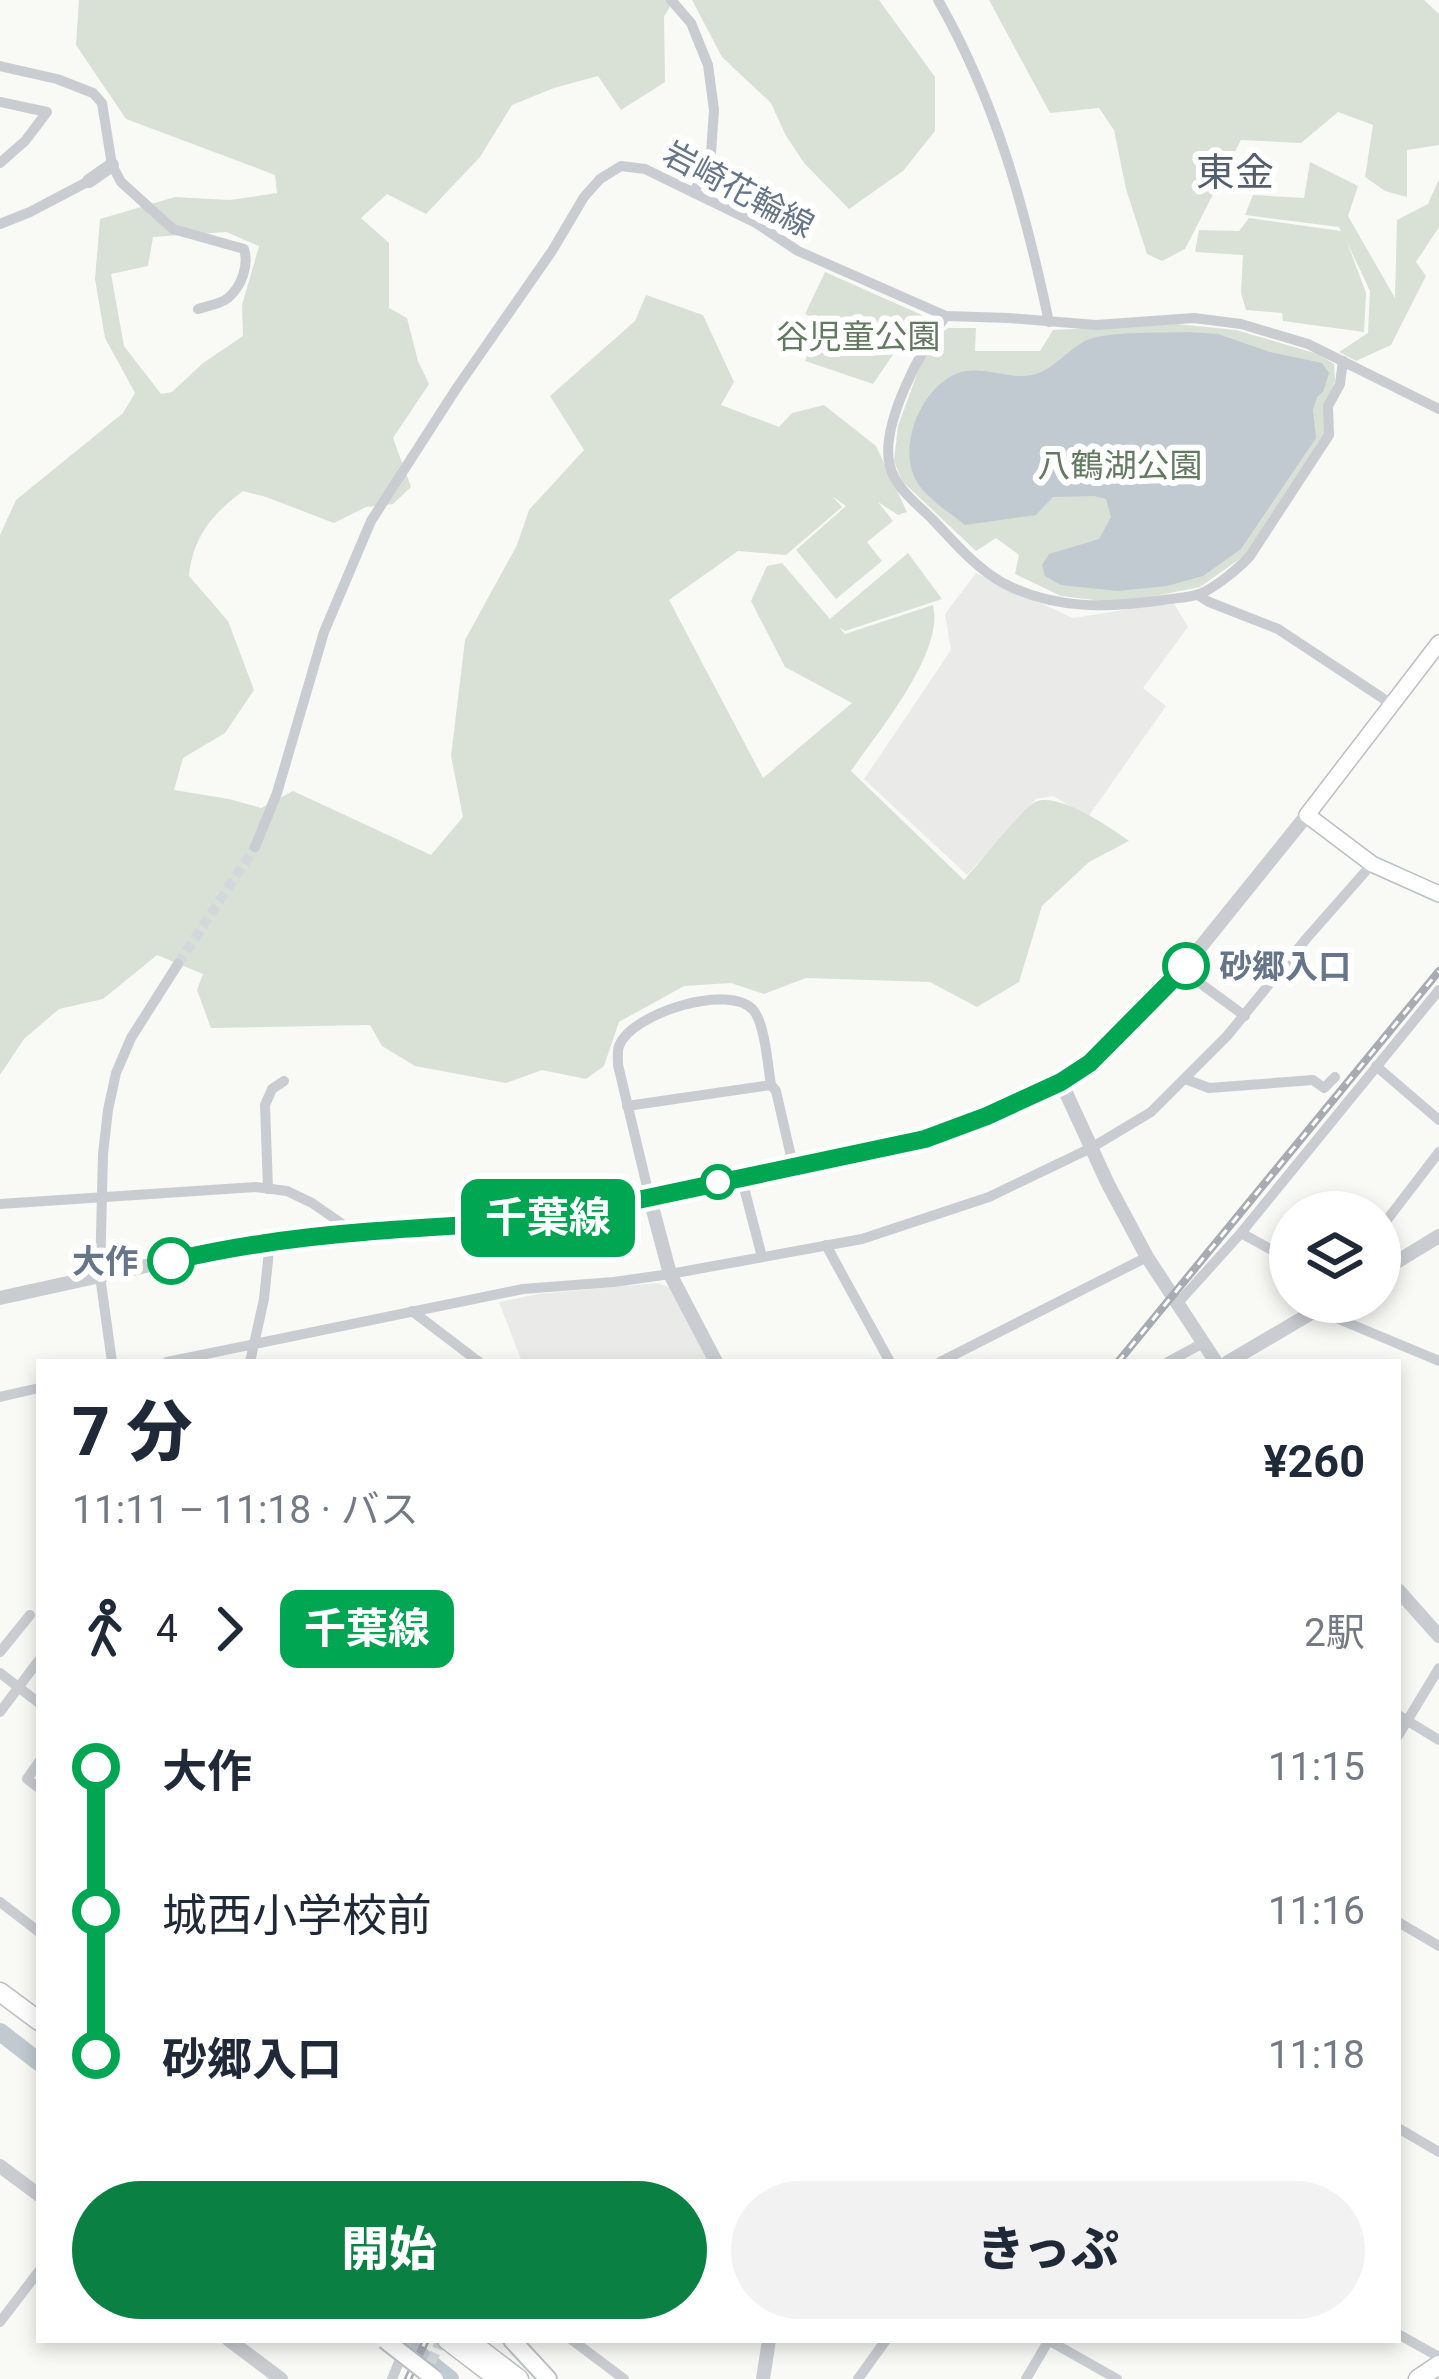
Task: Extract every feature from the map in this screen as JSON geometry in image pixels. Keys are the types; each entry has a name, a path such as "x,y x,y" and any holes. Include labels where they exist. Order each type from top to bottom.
{"highway":[{"path":"0,1992 36,2018"},
{"path":"0,2005 36,2030"},
{"path":"457,2343 498,2379"},
{"path":"458,2343 519,2379"},
{"path":"1418,2379 1439,2361"}],"main road":[{"path":"1439,643 1307,815 1372,864 1439,894"},
{"path":"389,2343 435,2379"},
{"path":"515,2343 548,2379"}],"street":[{"path":"671,0 691,23 708,65 714,110 711,153 694,193"},
{"path":"938,0 957,32 1007,153 1049,322"},
{"path":"0,66 93,93 102,103 112,166 121,182 173,229 244,249 248,260 226,301 198,309"},
{"path":"0,102 46,112 25,141 0,163"},
{"path":"0,224 112,166"},
{"name":"岩崎花輪線","path":"255,847 277,793 324,632 371,521 576,209 600,179 621,166 645,169 756,224 798,251 946,316 1096,325 1175,318 1241,324 1308,344 1439,409"},
{"path":"946,316 910,375 892,424 888,464 900,488 964,554 999,580 1065,605 1123,606 1198,595 1240,567 1329,436 1328,406 1340,384 1343,362"},
{"path":"1198,595 1291,636 1393,705"},
{"path":"0,1298 241,1245 517,1222 925,1139 1061,1082 1090,1063 1182,970 1307,815"},
{"path":"183,1359 523,1289 670,1274 826,1245 888,1231 989,1197 1151,1112 1245,1016 1372,864"},
{"path":"112,1359 100,1276 105,1131 116,1073 131,1038 178,964"},
{"path":"1182,970 1245,1016"},
{"path":"1177,1304 1439,992"},
{"path":"714,1359 670,1274 618,1065 619,1045 632,1029 666,1010 715,999 743,1002 757,1014 793,1165"},
{"path":"1376,1066 1439,1120"},
{"path":"1185,1079 1208,1088 1313,1080 1324,1088 1335,1078"},
{"path":"268,1189 265,1106 272,1090 284,1081"},
{"path":"1061,1082 1147,1257 1214,1359"},
{"path":"628,1106 771,1085"},
{"path":"1401,1202 1439,1152"},
{"path":"741,1176 762,1257"},
{"path":"0,1204 256,1187 287,1191 354,1232"},
{"path":"1241,1233 1269,1248"},
{"path":"1401,1259 1439,1236"},
{"path":"251,1359 270,1241"},
{"path":"826,1245 888,1359"},
{"path":"946,1359 1147,1257"},
{"path":"412,1311 475,1359"},
{"path":"1233,1359 1295,1323"},
{"path":"1360,1323 1439,1361"},
{"path":"1174,1359 1203,1343"},
{"path":"0,1396 36,1389"},
{"path":"1401,1593 1439,1636"},
{"path":"0,1652 30,1615"},
{"path":"0,1712 36,1664"},
{"path":"1439,1669 1402,1717 1439,1740"},
{"path":"0,1673 36,1700"},
{"path":"0,1902 36,1930"},
{"path":"1401,1924 1439,1946"},
{"path":"1401,2130 1439,2152"},
{"path":"0,2166 36,2193"},
{"path":"0,2322 36,2275"},
{"path":"1401,2336 1439,2361"},
{"path":"233,2343 280,2379"},
{"path":"392,2379 407,2343"},
{"path":"576,2343 624,2379"},
{"path":"763,2379 769,2343"},
{"path":"859,2379 884,2343"},
{"path":"1026,2379 1046,2343"},
{"path":"1053,2343 1117,2379"}],"shaded area":[{"name":"八鶴湖公園","path":"1218,334 1322,363 1329,373 1313,410 1316,438 1241,549 1203,576 1118,591 1061,585 1045,576 1042,565 1049,554 1099,539 1111,517 1106,499 1053,497 1036,515 965,525 917,482 909,453 911,436 923,405 945,380 976,371 1032,375 1097,337"},
{"path":"976,573 1073,618 1173,602 1188,627 1143,688 1166,706 1088,817 1053,796 1036,799 967,875 864,779 951,650 945,614"},
{"path":"658,1283 671,1288 706,1359 521,1359 499,1302"}],"green space":[{"path":"79,0 674,0 664,17 665,82 621,110 598,76 512,105 480,157 426,214 387,194 361,218 389,243 389,308 407,318 429,384 393,438 411,487 393,504 366,507 334,523 243,491 213,518 195,550 189,576 228,621 254,690 225,733 183,758 174,790 261,808 293,791 431,855 463,817 451,756 465,640 517,545 529,510 584,450 550,396 635,321 646,295 703,315 734,382 721,405 779,427 792,413 824,405 876,446 907,512 898,515 878,502 893,521 867,542 882,561 836,599 796,550 846,506 832,496 842,507 786,555 738,551 669,600 763,778 852,703 785,667 751,601 767,566 782,563 830,619 908,553 942,599 845,631 839,627 845,634 933,605 934,624 919,668 851,771 964,880 1035,802 1069,806 1129,841 1089,862 1042,906 1019,982 977,1007 930,982 806,978 764,994 731,983 684,986 619,1022 604,1066 586,1079 542,1070 506,1083 415,1066 382,1046 370,1025 211,1028 197,990 203,974 157,955 103,999 59,1009 24,1039 0,1075 0,535 16,500 123,413 135,393 105,338 95,279 100,219 175,197 230,200 277,193 275,175 126,119 76,45","holes":["226,232 259,246 242,305 243,336 172,392 161,394 124,346 111,274 148,266 153,237"]},
{"path":"692,0 879,0 935,77 935,131 903,171 849,209 804,163 771,103 722,57"},
{"path":"989,0 1424,0 1439,14 1439,145 1407,150 1407,197 1385,191 1365,177 1373,125 1338,112 1301,143 1241,140 1185,249 1162,261 1147,254 1114,130 1099,108 1050,113"},
{"path":"1310,162 1358,186 1348,216 1395,298 1397,220 1428,204 1439,179 1439,227 1416,262 1426,276 1391,345 1356,361 1339,352 1368,333 1370,291 1347,242 1366,293 1364,332 1283,321 1282,313 1246,310 1241,293 1243,255 1195,252 1199,230 1239,231 1249,218 1341,231 1339,227 1245,215 1253,195 1304,198"},
{"name":"谷児童公園","path":"825,272 926,319 922,330 909,331 873,384 805,361 821,321 805,314"},
{"name":"八鶴湖公園","path":"1177,324 1236,330 1318,354 1334,364 1335,381 1325,404 1325,435 1248,553 1200,587 1119,603 1061,596 1015,574 1019,555 996,538 976,551 902,481 894,461 898,426 928,344 948,328 976,328 975,351 1040,351 1053,330"}],"waterway":[{"path":"0,2032 36,2060"},
{"path":"405,2343 450,2379"}],"tunnel":[{"path":"178,964 255,847"},
{"path":"425,2376 440,2343"}],"railway":[{"path":"1120,1359 1439,971"},
{"path":"408,2379 425,2343"}],"bus line":[{"name":"千葉線","path":"171,1261 270,1241 567,1215 925,1139 1061,1082 1090,1063 1186,966"}],"place":[{"name":"砂郷入口","path":"1186,966"},
{"name":"大作","path":"171,1261"}],"district":[{"name":"東金","path":"1235,172"}]}
